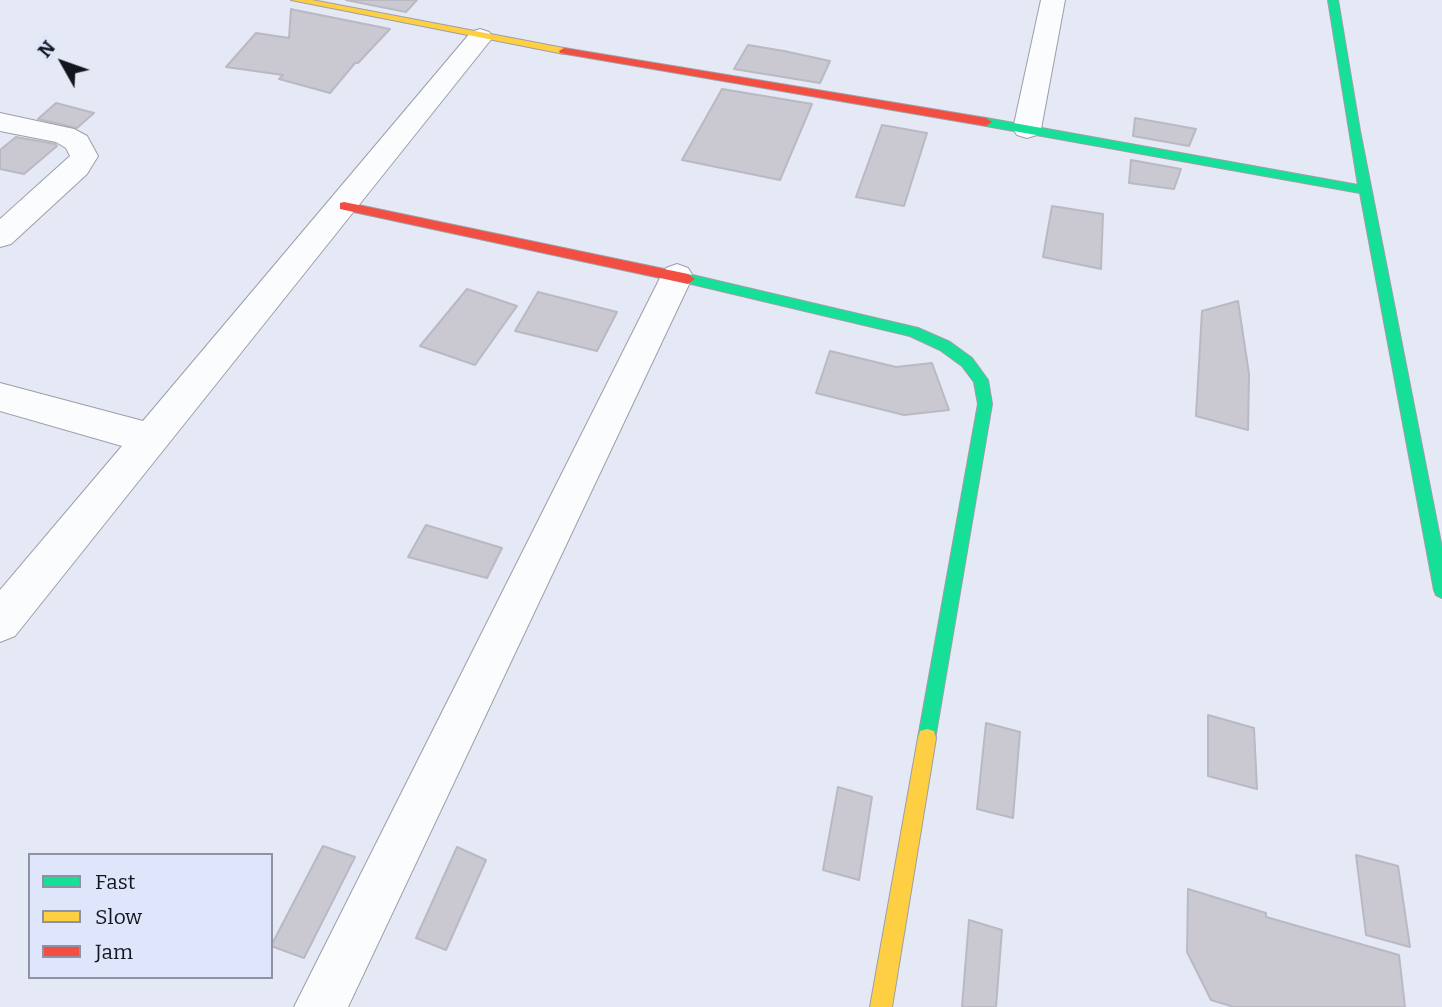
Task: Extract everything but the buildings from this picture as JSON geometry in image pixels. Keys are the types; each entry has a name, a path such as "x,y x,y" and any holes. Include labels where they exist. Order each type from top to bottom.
{"street":[{"path":"296,0 480,37 1027,129 1366,190"},
{"path":"1027,129 1053,0"},
{"path":"1333,0 1442,590"},
{"path":"0,622 480,37"},
{"path":"0,122 64,135 77,142 84,156 77,167 0,236"},
{"path":"344,206 677,276 913,332 945,346 967,362 981,380 985,404 881,1007"},
{"path":"320,1007 677,276"},
{"path":"0,397 149,438"}],"traffic: fast":[{"path":"1333,0 1354,131 1442,590"},
{"path":"986,122 1366,190"},
{"path":"688,279 913,332 945,346 967,362 981,380 985,404 927,738"}],"traffic: slow":[{"path":"296,0 564,51"},
{"path":"881,1007 927,738"}],"traffic: jam":[{"path":"564,51 986,122"},
{"path":"344,206 688,279"}]}
